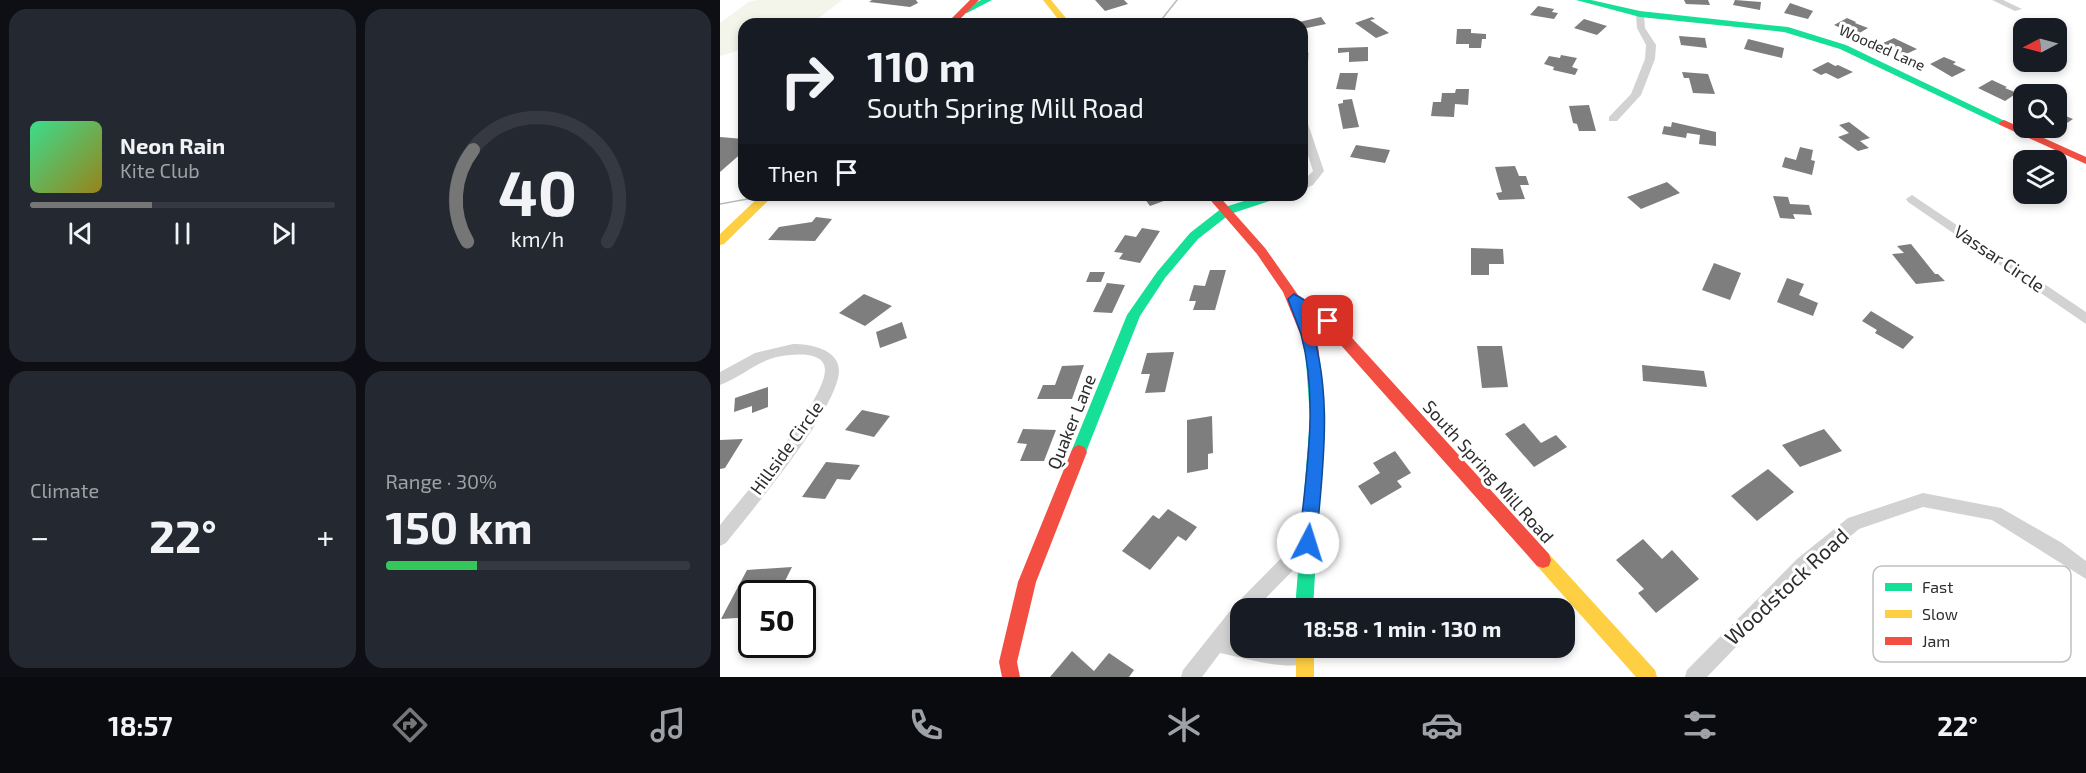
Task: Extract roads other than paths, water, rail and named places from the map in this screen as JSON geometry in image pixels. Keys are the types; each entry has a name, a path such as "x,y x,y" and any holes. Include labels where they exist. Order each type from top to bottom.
{"main road":[{"path":"956,18 975,0"},
{"path":"964,11 988,0"},
{"path":"1047,0 1062,18"},
{"name":"Wooded Lane","path":"1580,0 1640,14 1785,30 1843,47 2086,161"},
{"path":"720,241 762,201"},
{"path":"1217,201 1280,276 1294,299 1307,334 1316,384 1317,447 1305,598"},
{"name":"Quaker Lane","path":"1011,677 1008,662 1027,582 1134,315 1161,275 1194,236 1226,212 1258,201"},
{"name":"South Spring Mill Road","path":"1294,299 1328,321 1648,677"},
{"path":"1305,658 1305,677"}],"street":[{"path":"1996,0 2018,9"},
{"path":"1613,118 1636,95 1650,59 1650,45 1641,28 1640,14"},
{"path":"1308,139 1319,171 1308,183"},
{"name":"Vassar Circle","path":"1912,199 2086,319"},
{"name":"Hillside Circle","path":"720,379 757,357 798,349 815,350 820,353 828,361 832,372 821,402 720,538"},
{"name":"Woodstock Road","path":"1694,677 1803,565 1854,524 1923,500 1995,513 2056,549 2086,571"},
{"path":"1254,598 1308,543"},
{"path":"1190,677 1230,625"},
{"path":"1216,643 1230,646"}],"tram line":[{"path":"1163,18 1177,0"},
{"path":"720,204 738,201"}]}
